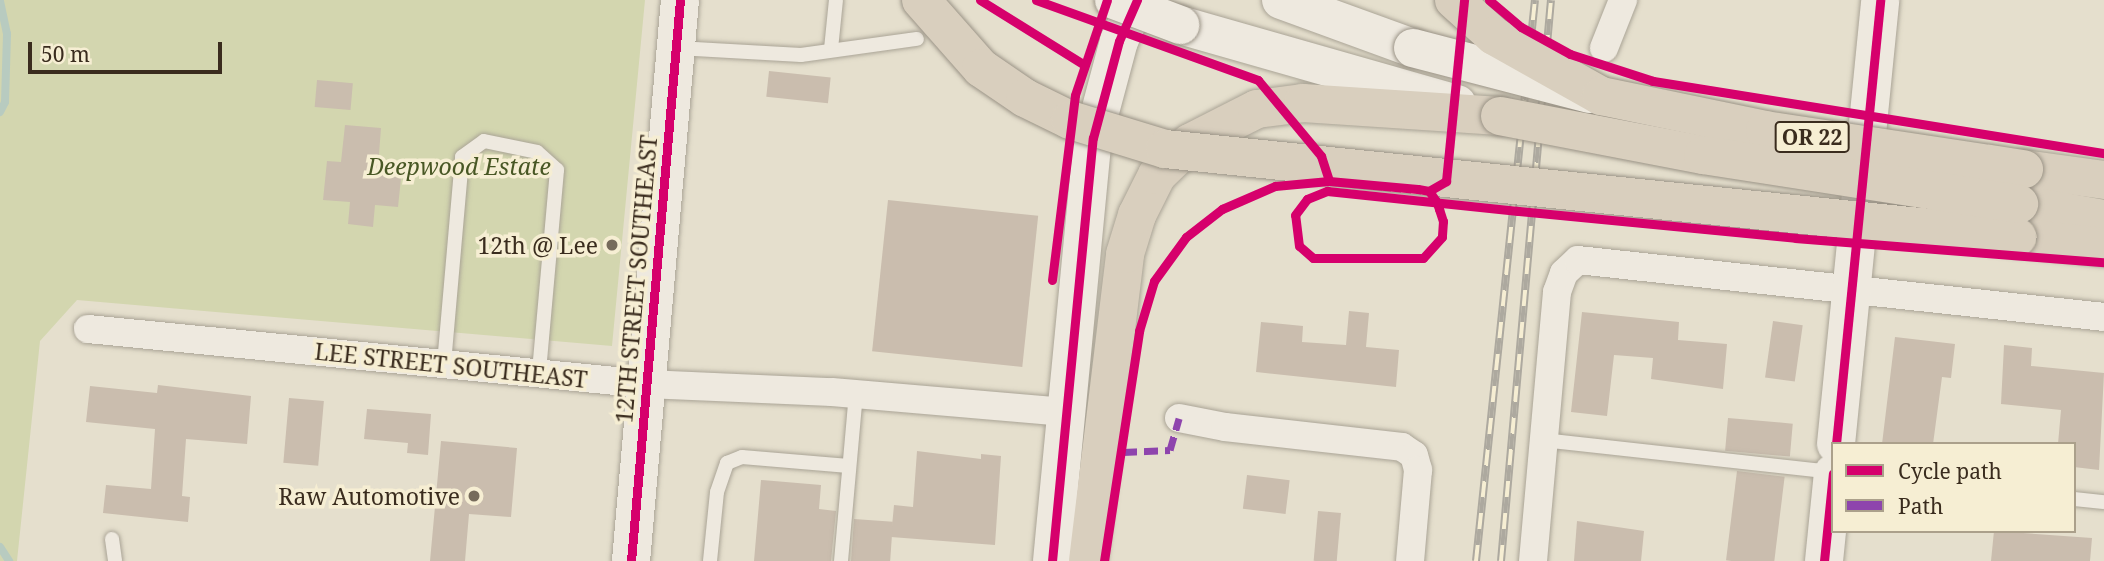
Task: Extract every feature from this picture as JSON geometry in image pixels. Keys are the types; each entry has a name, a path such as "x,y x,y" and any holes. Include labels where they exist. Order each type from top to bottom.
{"highway":[{"name":"OR 22","path":"921,0 981,68 1025,98 1070,120 1165,149 2020,203 2104,180"},
{"name":"OR 22","path":"1454,0 1494,36 1601,96 1765,130 2020,203 2104,247"},
{"path":"1088,561 1125,254 1137,215 1157,175 1190,143 1236,116 1257,109 1303,103 1404,100 1703,155 2020,203 2104,219"}],"main road":[{"name":"12TH STREET SOUTHEAST","path":"631,561 680,0"},
{"path":"1114,0 1180,25 1404,100"},
{"path":"1052,561 1093,138 1119,41 1137,0"},
{"path":"1280,0 1413,48 1601,96"},
{"path":"1836,442 1880,0"},
{"path":"1824,561 1831,493"}],"street":[{"path":"1604,48 1623,0"},
{"path":"1533,561 1557,292 1570,265 1595,259 2104,317"},
{"name":"LEE STREET SOUTHEAST","path":"88,330 646,384 856,394 1065,412"},
{"path":"1179,418 1225,427 1387,444 1414,455 1418,470 1410,561"}],"lane":[{"path":"831,49 836,0"},
{"path":"676,48 801,55 917,39"},
{"path":"444,364 461,157 484,141 537,152 556,170 538,373"},
{"path":"841,561 856,394"},
{"path":"1544,440 1831,473"},
{"path":"710,561 717,492 727,463 742,457 849,466"},
{"path":"2076,499 2104,502"},
{"path":"112,539 115,561"}],"green space":[{"name":"Deepwood Estate","path":"0,0 645,0 612,346 77,300 40,341 17,561 0,561"}],"building":[{"path":"769,71 831,77 828,103 766,97"},
{"path":"317,80 353,83 351,110 315,107"},
{"path":"345,125 381,128 378,167 402,169 398,207 375,205 373,227 348,224 350,202 323,200 327,161 341,162"},
{"path":"888,200 1038,216 1022,367 872,351"},
{"path":"1349,311 1369,313 1366,347 1399,350 1396,387 1256,372 1261,322 1303,326 1302,342 1346,345"},
{"path":"1582,312 1679,322 1678,340 1727,344 1723,389 1651,379 1653,358 1614,355 1607,416 1571,412"},
{"path":"1773,321 1803,325 1795,382 1765,377"},
{"path":"1895,337 1955,344 1951,378 1942,377 1933,442 1882,442"},
{"path":"2004,345 2032,348 2031,366 2104,373 2099,470 2076,467 2076,442 2058,442 2061,410 2001,404"},
{"path":"158,385 251,396 247,444 186,439 182,496 190,497 188,522 103,513 106,485 151,489 155,429 86,422 90,386 157,393"},
{"path":"289,398 324,401 318,466 283,463"},
{"path":"367,409 431,414 428,455 407,453 408,443 364,439"},
{"path":"1728,418 1793,424 1790,457 1725,451"},
{"name":"Raw Automotive","path":"441,441 517,448 511,517 469,514 465,561 430,561"},
{"path":"917,451 981,459 981,454 1001,456 995,545 891,537 894,505 913,507"},
{"path":"1737,471 1785,477 1774,561 1726,560"},
{"path":"1247,475 1290,480 1286,514 1243,509"},
{"path":"761,480 821,485 819,509 836,511 831,561 754,561"},
{"path":"1318,511 1341,513 1337,561 1314,561"},
{"path":"854,519 893,522 890,561 851,561"},
{"path":"1577,521 1644,531 1641,561 1574,561"},
{"path":"1994,533 2092,538 2090,561 1991,561"}],"waterway":[{"path":"0,0 7,34 5,102 0,112"},
{"path":"0,547 9,561"}],"railway":[{"path":"1476,561 1535,0"},
{"path":"1501,561 1551,0"}],"marked path":[{"path":"1123,452 1170,450 1179,418"}],"cycle path":[{"path":"631,561 680,0"},
{"path":"980,0 1083,64"},
{"path":"1036,0 1258,80 1321,156 1329,181 1429,191 1436,201 1439,209 1443,221 1442,237 1423,258 1313,258 1299,246 1295,215 1307,199 1327,191 1518,211 1796,238 2104,262"},
{"path":"1052,280 1075,95 1107,0"},
{"path":"1052,561 1093,138 1119,41 1137,0"},
{"path":"1429,191 1446,181 1464,0"},
{"path":"1489,0 1521,27 1570,54 1653,81 2104,153"},
{"path":"1836,442 1880,0"},
{"path":"1104,561 1139,331 1154,281 1186,237 1222,209 1275,186 1329,181"},
{"path":"1824,561 1831,493"}],"place":[{"name":"12th @ Lee","path":"612,245"},
{"name":"Raw Automotive","path":"474,496"}]}
